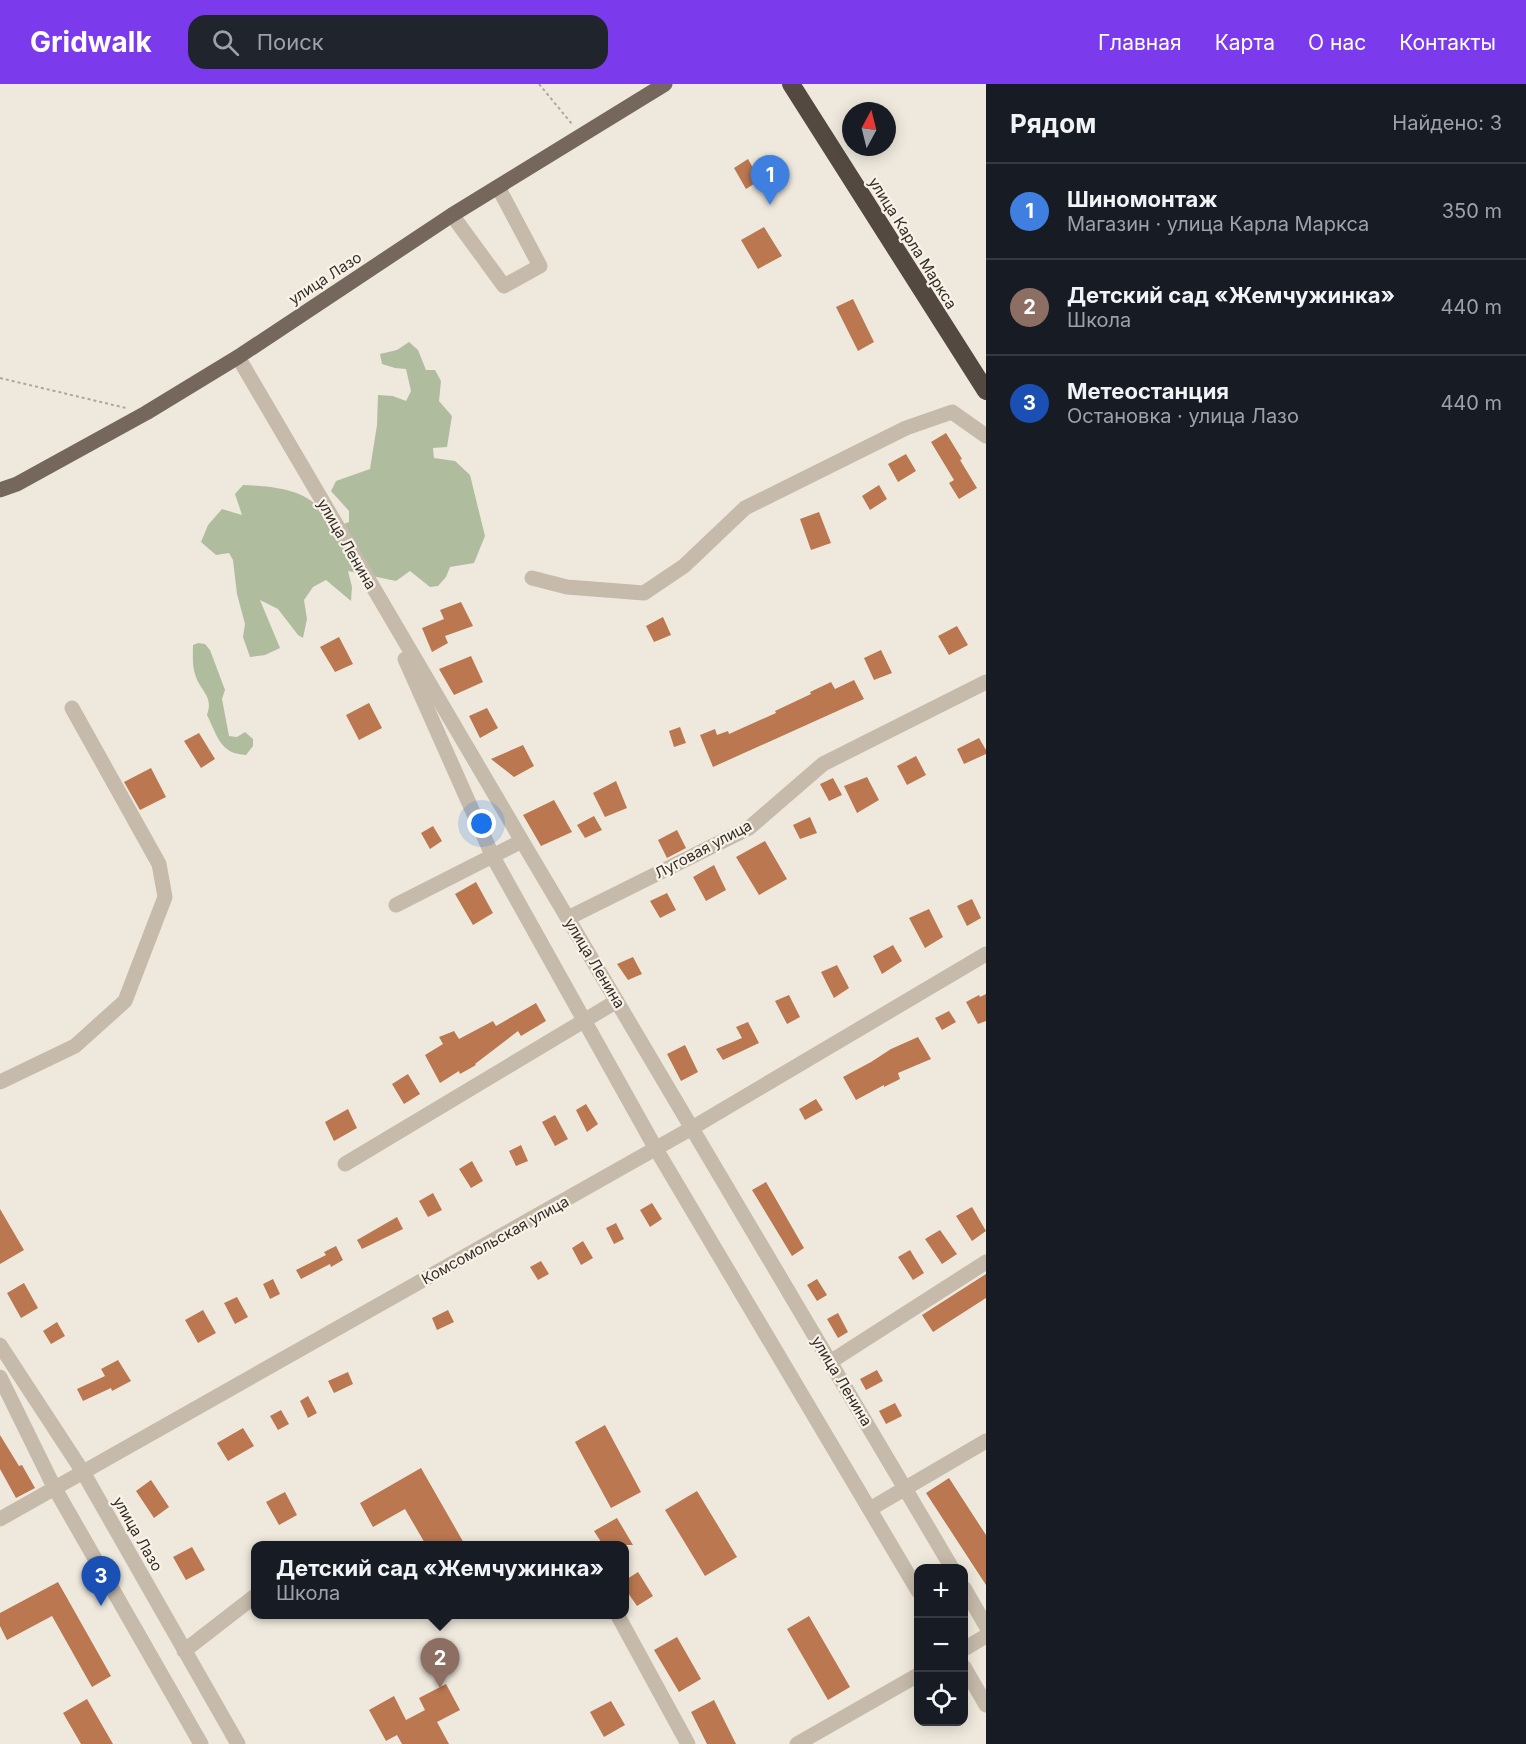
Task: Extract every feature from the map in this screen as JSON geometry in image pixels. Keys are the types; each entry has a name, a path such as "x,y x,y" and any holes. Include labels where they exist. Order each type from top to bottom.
{"highway":[{"name":"улица Карла Маркса","path":"791,84 986,391"}],"main road":[{"name":"улица Лазо","path":"17,484 146,413 238,357 452,215 665,84"},
{"path":"0,490 17,484"}],"street":[{"path":"452,215 504,286 540,266 498,187"},
{"name":"улица Ленина","path":"238,357 949,1564"},
{"path":"532,578 567,587 644,592 684,566 745,508 906,428 952,412 986,436"},
{"name":"улица Лазо","path":"0,495 17,484"},
{"path":"375,591 493,857 656,1149 914,1584"},
{"name":"Луговая улица","path":"568,918 749,828 823,764 986,682"},
{"path":"0,1082 75,1046 125,1001 165,897 159,864 72,708"},
{"path":"396,905 522,842"},
{"name":"Комсомольская улица","path":"0,1519 656,1149 986,954"},
{"path":"345,1164 617,1001"},
{"path":"830,1362 986,1262"},
{"name":"улица Лазо","path":"0,1346 82,1472 238,1744"},
{"path":"0,1377 54,1487 201,1744"},
{"path":"870,1509 986,1441"},
{"path":"968,1596 986,1626"},
{"path":"184,1650 251,1599"},
{"path":"620,1619 688,1744"},
{"path":"968,1646 986,1636"},
{"path":"966,1672 986,1705"},
{"path":"797,1744 914,1677"}],"path":[{"path":"538,84 582,135"},
{"path":"0,378 146,413"}],"green space":[{"path":"409,342 418,350 426,370 435,370 441,381 439,401 452,416 447,447 433,448 434,458 455,461 470,475 485,536 474,563 450,567 446,577 438,586 430,587 410,571 396,581 348,571 352,587 351,601 326,580 313,587 304,600 307,619 303,638 298,635 278,609 260,600 280,648 265,655 250,657 243,637 245,624 237,594 233,560 229,553 216,555 201,542 208,525 222,509 242,515 235,494 243,485 291,491 309,499 316,505 331,529 349,522 349,511 331,491 336,481 370,469 377,425 378,395 393,396 406,401 411,391 406,369 382,364 380,354 397,350"},
{"path":"205,644 210,650 225,690 222,699 229,736 237,737 245,732 253,739 253,746 246,755 230,751 220,742 207,715 208,698 197,680 193,667 193,645"}],"building":[{"path":"748,159 760,180 746,189 734,168"},
{"path":"764,227 782,256 758,269 741,240"},
{"path":"853,299 874,342 858,351 836,307"},
{"path":"946,433 977,488 959,499 949,483 954,480 931,442"},
{"path":"906,454 916,471 898,482 888,464"},
{"path":"879,485 887,499 870,510 862,496"},
{"path":"819,512 831,543 811,550 800,519"},
{"path":"461,602 473,626 445,636 448,643 432,652 422,628 444,619 440,610"},
{"path":"663,617 671,635 654,642 646,626"},
{"path":"957,626 968,645 949,655 938,636"},
{"path":"339,637 353,664 335,672 320,647"},
{"path":"881,650 892,673 874,680 864,658"},
{"path":"471,656 483,682 454,695 439,669"},
{"path":"854,680 864,699 713,767 700,735 715,729 717,735 728,731 729,734 776,713 775,711 831,682 835,689"},
{"path":"369,703 382,728 359,740 346,715"},
{"path":"487,708 498,728 480,738 469,716"},
{"path":"680,727 686,743 674,747 669,731"},
{"path":"199,733 215,759 201,768 184,741"},
{"path":"979,738 986,754 964,764 957,749"},
{"path":"523,745 534,766 514,777 491,759"},
{"path":"916,756 926,775 907,785 897,766"},
{"path":"151,768 166,797 140,810 124,782"},
{"path":"867,777 879,800 857,813 844,786"},
{"path":"833,778 842,795 829,801 820,784"},
{"path":"616,781 627,808 605,817 593,793"},
{"path":"554,800 572,832 541,846 523,815"},
{"path":"594,816 602,830 585,838 577,825"},
{"path":"810,817 817,833 800,839 793,825"},
{"path":"433,826 442,841 430,849 421,833"},
{"path":"677,830 686,848 667,858 658,840"},
{"path":"765,841 787,879 759,895 736,857"},
{"path":"714,865 726,890 706,901 693,877"},
{"path":"476,882 493,913 473,925 455,894"},
{"path":"667,893 676,910 660,918 650,901"},
{"path":"972,899 981,918 967,926 957,906"},
{"path":"929,909 943,937 925,948 909,918"},
{"path":"893,945 902,961 882,974 873,956"},
{"path":"633,957 642,974 628,980 617,964"},
{"path":"837,965 849,988 834,998 821,972"},
{"path":"986,994 986,1021 978,1024 966,1002"},
{"path":"789,995 800,1017 787,1024 775,1001"},
{"path":"536,1003 546,1021 521,1036 518,1031 476,1065 460,1074 459,1071 440,1083 425,1055 443,1044 439,1037 454,1031 459,1039 493,1021 496,1026"},
{"path":"949,1011 956,1022 942,1030 935,1018"},
{"path":"748,1022 759,1043 723,1060 716,1049 742,1038 736,1027"},
{"path":"918,1037 931,1059 898,1073 900,1079 856,1100 843,1077 891,1049"},
{"path":"685,1045 698,1072 681,1081 667,1054"},
{"path":"408,1074 420,1094 404,1104 392,1084"},
{"path":"816,1099 823,1110 805,1120 799,1109"},
{"path":"586,1104 598,1124 587,1132 576,1110"},
{"path":"348,1109 357,1128 334,1141 325,1122"},
{"path":"555,1115 568,1139 555,1146 542,1122"},
{"path":"521,1145 528,1161 516,1166 509,1151"},
{"path":"472,1161 483,1181 471,1188 459,1169"},
{"path":"766,1182 804,1248 792,1256 752,1190"},
{"path":"433,1193 442,1210 428,1217 419,1201"},
{"path":"652,1203 662,1219 650,1227 640,1210"},
{"path":"972,1207 986,1231 972,1241 956,1216"},
{"path":"0,1209 24,1250 0,1264"},
{"path":"397,1217 403,1229 362,1249 357,1240"},
{"path":"616,1223 624,1239 614,1244 606,1228"},
{"path":"940,1230 957,1254 942,1264 925,1239"},
{"path":"583,1241 593,1258 581,1265 572,1248"},
{"path":"336,1246 343,1260 301,1279 296,1270 326,1255 324,1252"},
{"path":"910,1250 924,1273 913,1280 898,1257"},
{"path":"541,1261 549,1274 538,1280 530,1267"},
{"path":"986,1274 986,1298 933,1332 922,1315"},
{"path":"273,1279 280,1294 270,1299 263,1284"},
{"path":"817,1279 827,1295 817,1301 807,1285"},
{"path":"24,1283 38,1308 21,1318 7,1293"},
{"path":"237,1297 248,1317 235,1324 224,1303"},
{"path":"203,1310 216,1333 198,1343 185,1320"},
{"path":"448,1310 454,1322 437,1330 432,1318"},
{"path":"838,1313 848,1332 838,1338 827,1319"},
{"path":"57,1322 65,1336 51,1344 43,1331"},
{"path":"118,1360 131,1381 112,1391 111,1388 83,1401 77,1389 105,1376 101,1369"},
{"path":"877,1370 883,1381 866,1390 860,1379"},
{"path":"348,1372 353,1384 334,1393 328,1381"},
{"path":"308,1396 317,1413 308,1418 300,1401"},
{"path":"895,1403 902,1416 886,1424 879,1411"},
{"path":"281,1410 289,1424 278,1430 270,1416"},
{"path":"605,1425 641,1492 611,1508 575,1442"},
{"path":"243,1428 254,1446 228,1461 217,1443"},
{"path":"0,1435 19,1466 22,1465 35,1488 16,1498 0,1469"},
{"path":"421,1468 463,1541 424,1541 405,1509 373,1527 360,1503"},
{"path":"949,1478 986,1535 986,1585 926,1493"},
{"path":"151,1480 169,1507 154,1518 136,1491"},
{"path":"697,1491 737,1557 705,1576 665,1510"},
{"path":"285,1492 297,1515 279,1525 266,1502"},
{"path":"617,1518 633,1545 629,1545 629,1541 600,1541 594,1531"},
{"path":"192,1547 205,1570 186,1580 173,1557"},
{"path":"638,1572 653,1596 637,1606 629,1594 629,1578"},
{"path":"58,1582 111,1676 92,1687 52,1616 7,1640 0,1626 0,1613"},
{"path":"809,1616 850,1687 828,1700 787,1629"},
{"path":"677,1637 701,1679 679,1692 654,1650"},
{"path":"446,1684 460,1710 437,1722 449,1744 402,1744 397,1735 386,1741 369,1710 394,1696 406,1720 425,1710 419,1698"},
{"path":"87,1699 113,1744 81,1744 63,1713"},
{"path":"714,1700 736,1744 707,1744 691,1712"},
{"path":"611,1701 625,1725 604,1737 590,1712"}],"place":[{"name":"Шиномонтаж","path":"770,205"},
{"name":"Метеостанция","path":"101,1606"},
{"name":"Детский сад «Жемчужинка»","path":"440,1688"}]}
